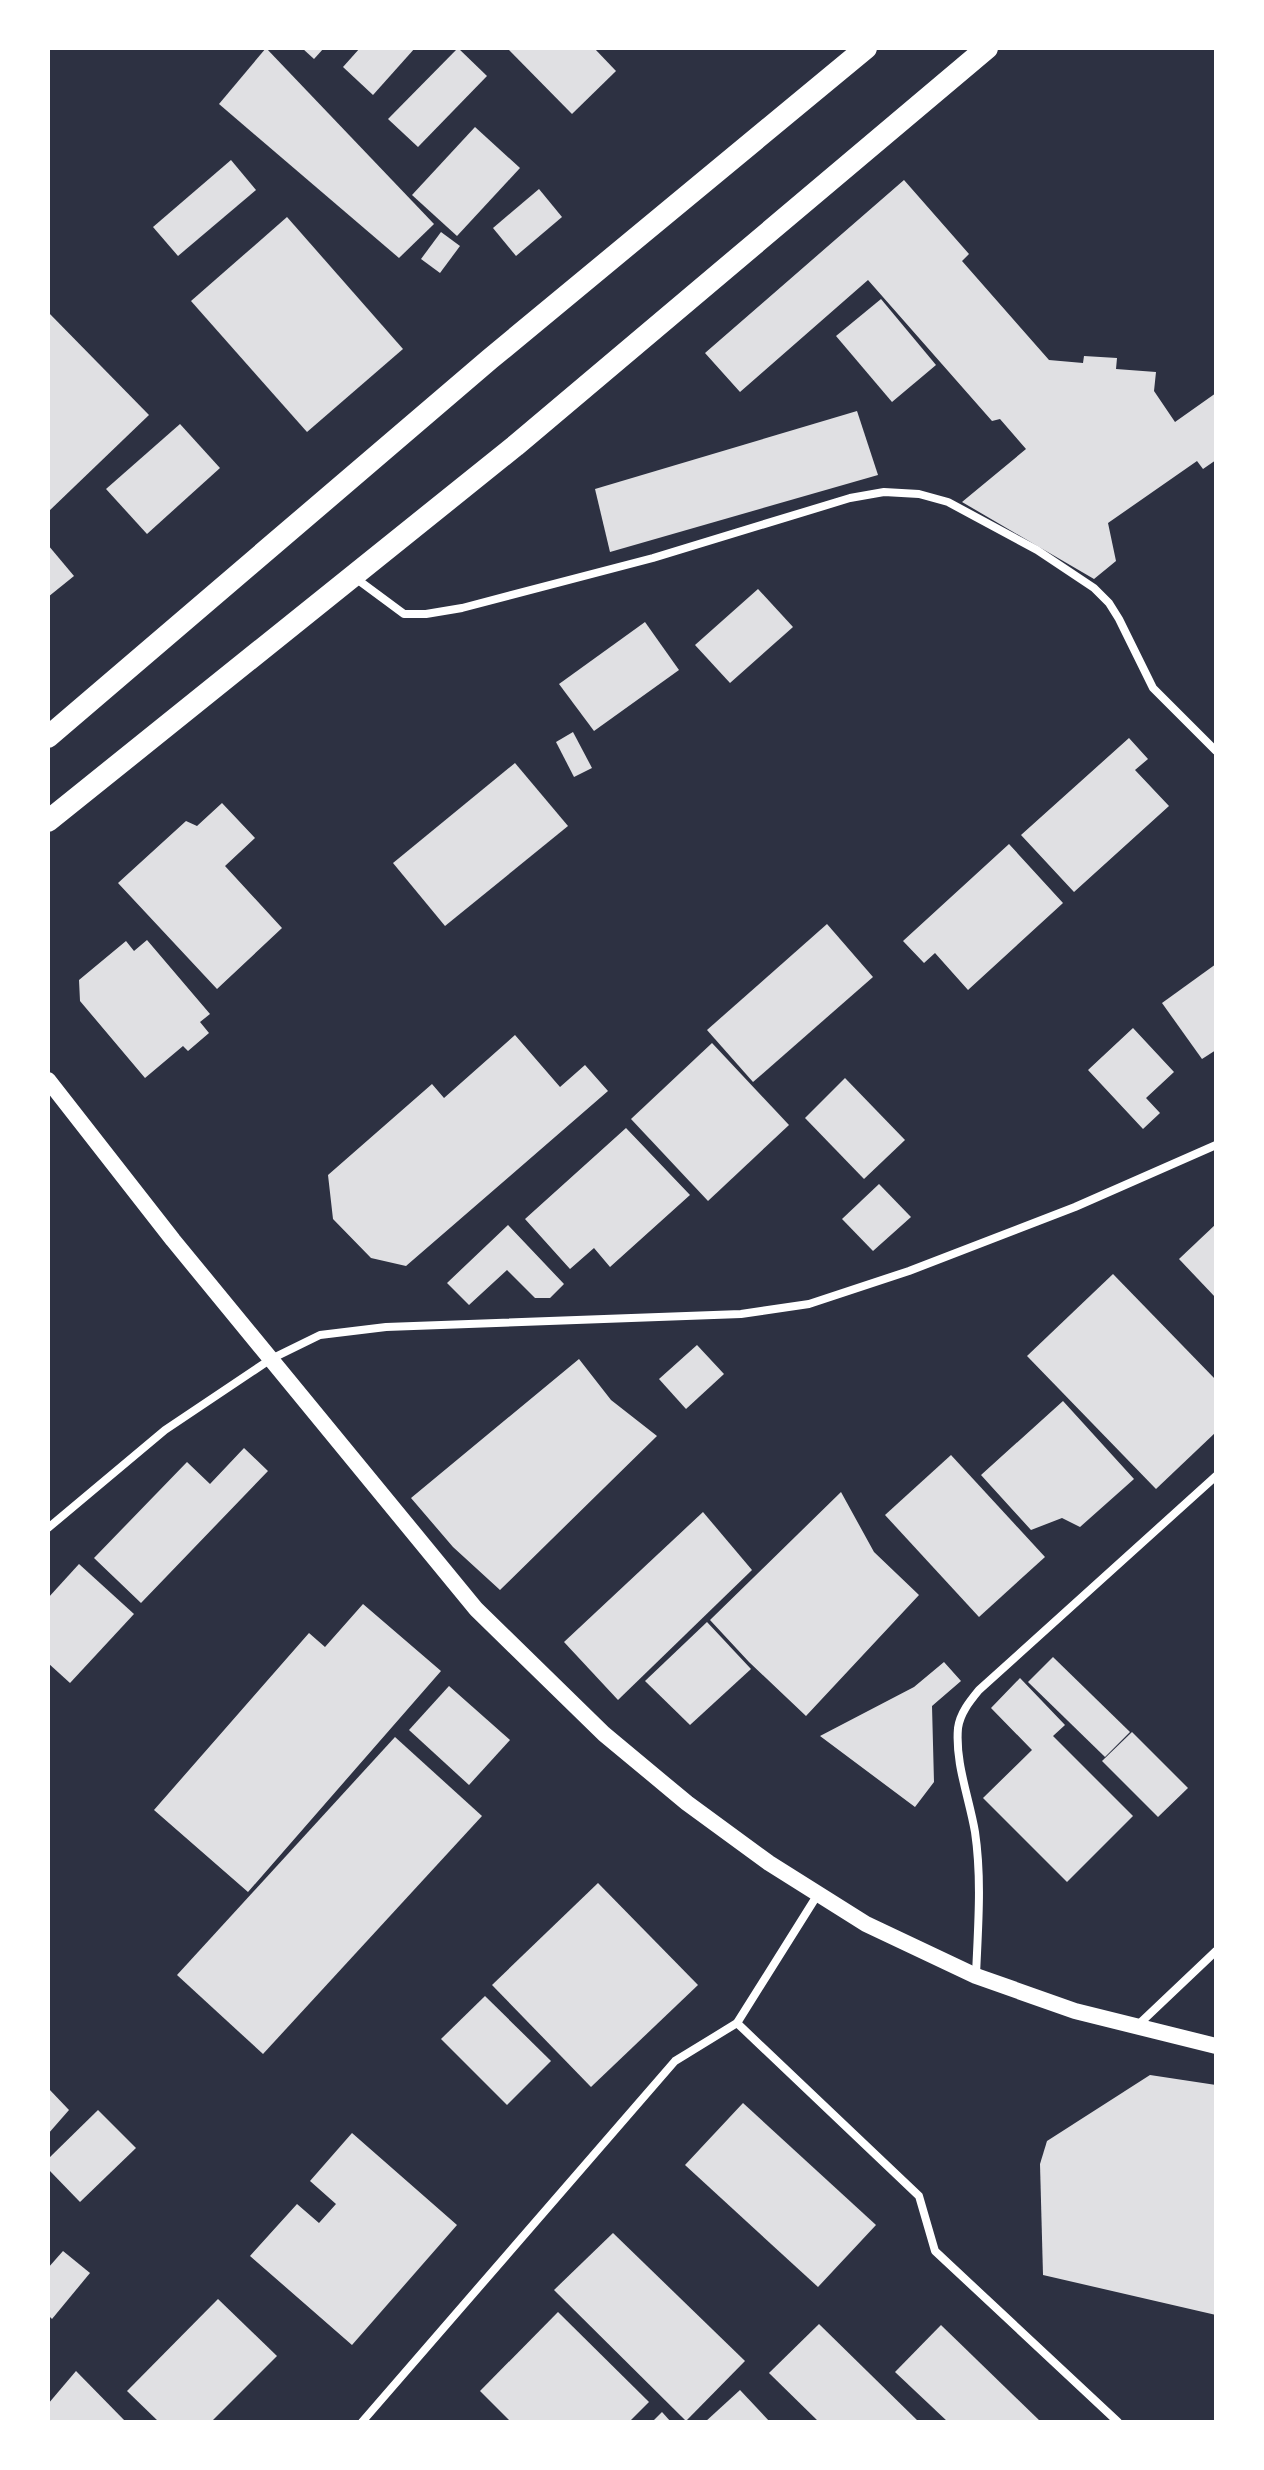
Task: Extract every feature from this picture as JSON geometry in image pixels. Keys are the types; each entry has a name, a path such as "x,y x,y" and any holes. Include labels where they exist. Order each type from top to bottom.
{"highway":[{"path":"48,821 515,446 987,48"},
{"path":"48,737 490,359 863,49"}],"main road":[{"path":"48,1080 476,1609 604,1734 687,1803 745,1846 866,1924 976,1976 1075,2011 1216,2046"}],"street":[{"path":"353,576 404,614 426,614 462,608 653,558 850,498 884,492 919,494 948,502 1037,550 1094,588 1119,619 1153,688 1216,751"},
{"path":"48,1528 165,1430 271,1359 320,1335 386,1327 706,1316 809,1304 909,1271 1047,1218 1216,1145"},
{"path":"976,1976 977,1851 957,1742 959,1723 967,1705 979,1690 1216,1476"},
{"path":"362,2422 675,2061 737,2023 819,1893"},
{"path":"1137,2026 1216,1951"},
{"path":"737,2023 919,2196 935,2251 1118,2422"}],"building":[{"path":"266,48 434,224 399,258 219,104"},
{"path":"302,48 324,48 314,59"},
{"path":"360,48 415,48 373,95 343,67"},
{"path":"458,48 487,76 418,147 388,119"},
{"path":"507,48 594,48 616,71 572,114"},
{"path":"475,127 520,168 457,236 412,195"},
{"path":"231,160 256,190 178,256 153,227"},
{"path":"904,180 969,254 962,261 1049,360 1083,363 1084,356 1117,358 1116,369 1156,372 1154,391 1175,422 1216,393 1216,460 1203,469 1197,461 1108,523 1116,561 1094,579 962,502 1026,449 1000,419 992,421 868,280 740,392 705,353"},
{"path":"539,189 562,217 516,256 493,228"},
{"path":"287,217 403,349 307,432 191,301"},
{"path":"441,232 460,246 440,273 421,259"},
{"path":"881,299 936,365 892,402 836,336"},
{"path":"48,312 149,415 48,512"},
{"path":"857,411 878,475 610,552 595,489"},
{"path":"180,424 220,468 147,534 106,489"},
{"path":"48,545 74,576 48,597"},
{"path":"758,589 793,627 730,683 695,645"},
{"path":"645,622 679,670 594,731 559,684"},
{"path":"573,732 592,768 574,777 556,742"},
{"path":"1129,738 1148,759 1135,770 1169,806 1074,892 1021,835"},
{"path":"515,763 568,826 445,926 393,863"},
{"path":"222,803 255,838 225,866 282,928 217,989 118,883 186,821 197,826"},
{"path":"1009,844 1063,903 968,990 935,953 924,963 903,941"},
{"path":"827,924 873,977 753,1082 707,1030"},
{"path":"147,940 210,1014 200,1022 209,1033 188,1051 183,1046 145,1078 80,1001 79,980 126,941 134,951"},
{"path":"1216,964 1216,1050 1202,1059 1162,1003"},
{"path":"1133,1028 1174,1072 1146,1098 1160,1113 1143,1129 1088,1070"},
{"path":"515,1035 560,1087 585,1065 608,1091 406,1266 371,1258 333,1219 328,1175 432,1084 444,1098"},
{"path":"712,1043 789,1125 708,1201 631,1119"},
{"path":"845,1078 905,1140 864,1179 805,1118"},
{"path":"626,1128 690,1195 610,1267 594,1248 570,1269 525,1219"},
{"path":"879,1184 911,1217 873,1251 842,1219"},
{"path":"1216,1224 1216,1298 1179,1259"},
{"path":"508,1225 564,1284 550,1298 535,1298 507,1270 469,1305 447,1283"},
{"path":"1113,1274 1216,1380 1216,1432 1156,1489 1027,1356"},
{"path":"697,1345 724,1374 686,1409 659,1379"},
{"path":"579,1359 611,1400 657,1436 500,1590 453,1547 411,1498"},
{"path":"1063,1401 1134,1479 1080,1527 1062,1518 1031,1530 981,1475"},
{"path":"244,1448 268,1471 141,1603 94,1558 187,1462 210,1484"},
{"path":"951,1455 1045,1557 979,1617 885,1515"},
{"path":"841,1492 874,1552 919,1595 806,1716 710,1620"},
{"path":"703,1512 752,1570 618,1700 564,1642"},
{"path":"79,1564 134,1614 70,1683 48,1663 48,1598"},
{"path":"363,1604 441,1671 248,1892 154,1810 309,1633 325,1647"},
{"path":"707,1622 751,1669 690,1725 645,1681"},
{"path":"1053,1657 1130,1732 1105,1757 1028,1682"},
{"path":"944,1662 961,1681 932,1706 934,1782 915,1807 820,1736 914,1687"},
{"path":"1020,1678 1065,1725 1053,1736 1133,1816 1067,1882 983,1798 1032,1750 991,1708"},
{"path":"449,1686 510,1740 469,1785 409,1730"},
{"path":"1132,1732 1188,1788 1158,1817 1102,1761"},
{"path":"395,1737 482,1816 263,2054 177,1975"},
{"path":"598,1883 698,1985 591,2087 492,1985"},
{"path":"485,1996 551,2061 507,2105 441,2039"},
{"path":"1150,2075 1216,2085 1216,2315 1043,2275 1040,2164 1047,2141"},
{"path":"48,2088 69,2110 48,2134"},
{"path":"743,2103 876,2225 818,2287 685,2165"},
{"path":"98,2110 136,2148 80,2202 48,2169 48,2159"},
{"path":"352,2133 457,2225 352,2345 250,2256 297,2204 319,2223 336,2204 310,2181"},
{"path":"613,2233 745,2361 686,2421 554,2290"},
{"path":"63,2251 90,2273 52,2319 48,2315 48,2268"},
{"path":"218,2299 277,2356 211,2422 159,2422 127,2391"},
{"path":"558,2312 649,2402 629,2422 511,2422 480,2391"},
{"path":"819,2324 919,2422 819,2422 769,2373"},
{"path":"941,2325 1041,2422 948,2422 895,2372"},
{"path":"76,2371 126,2422 48,2422 48,2404"},
{"path":"740,2390 770,2422 705,2422"},
{"path":"662,2412 671,2422 652,2422"}]}
